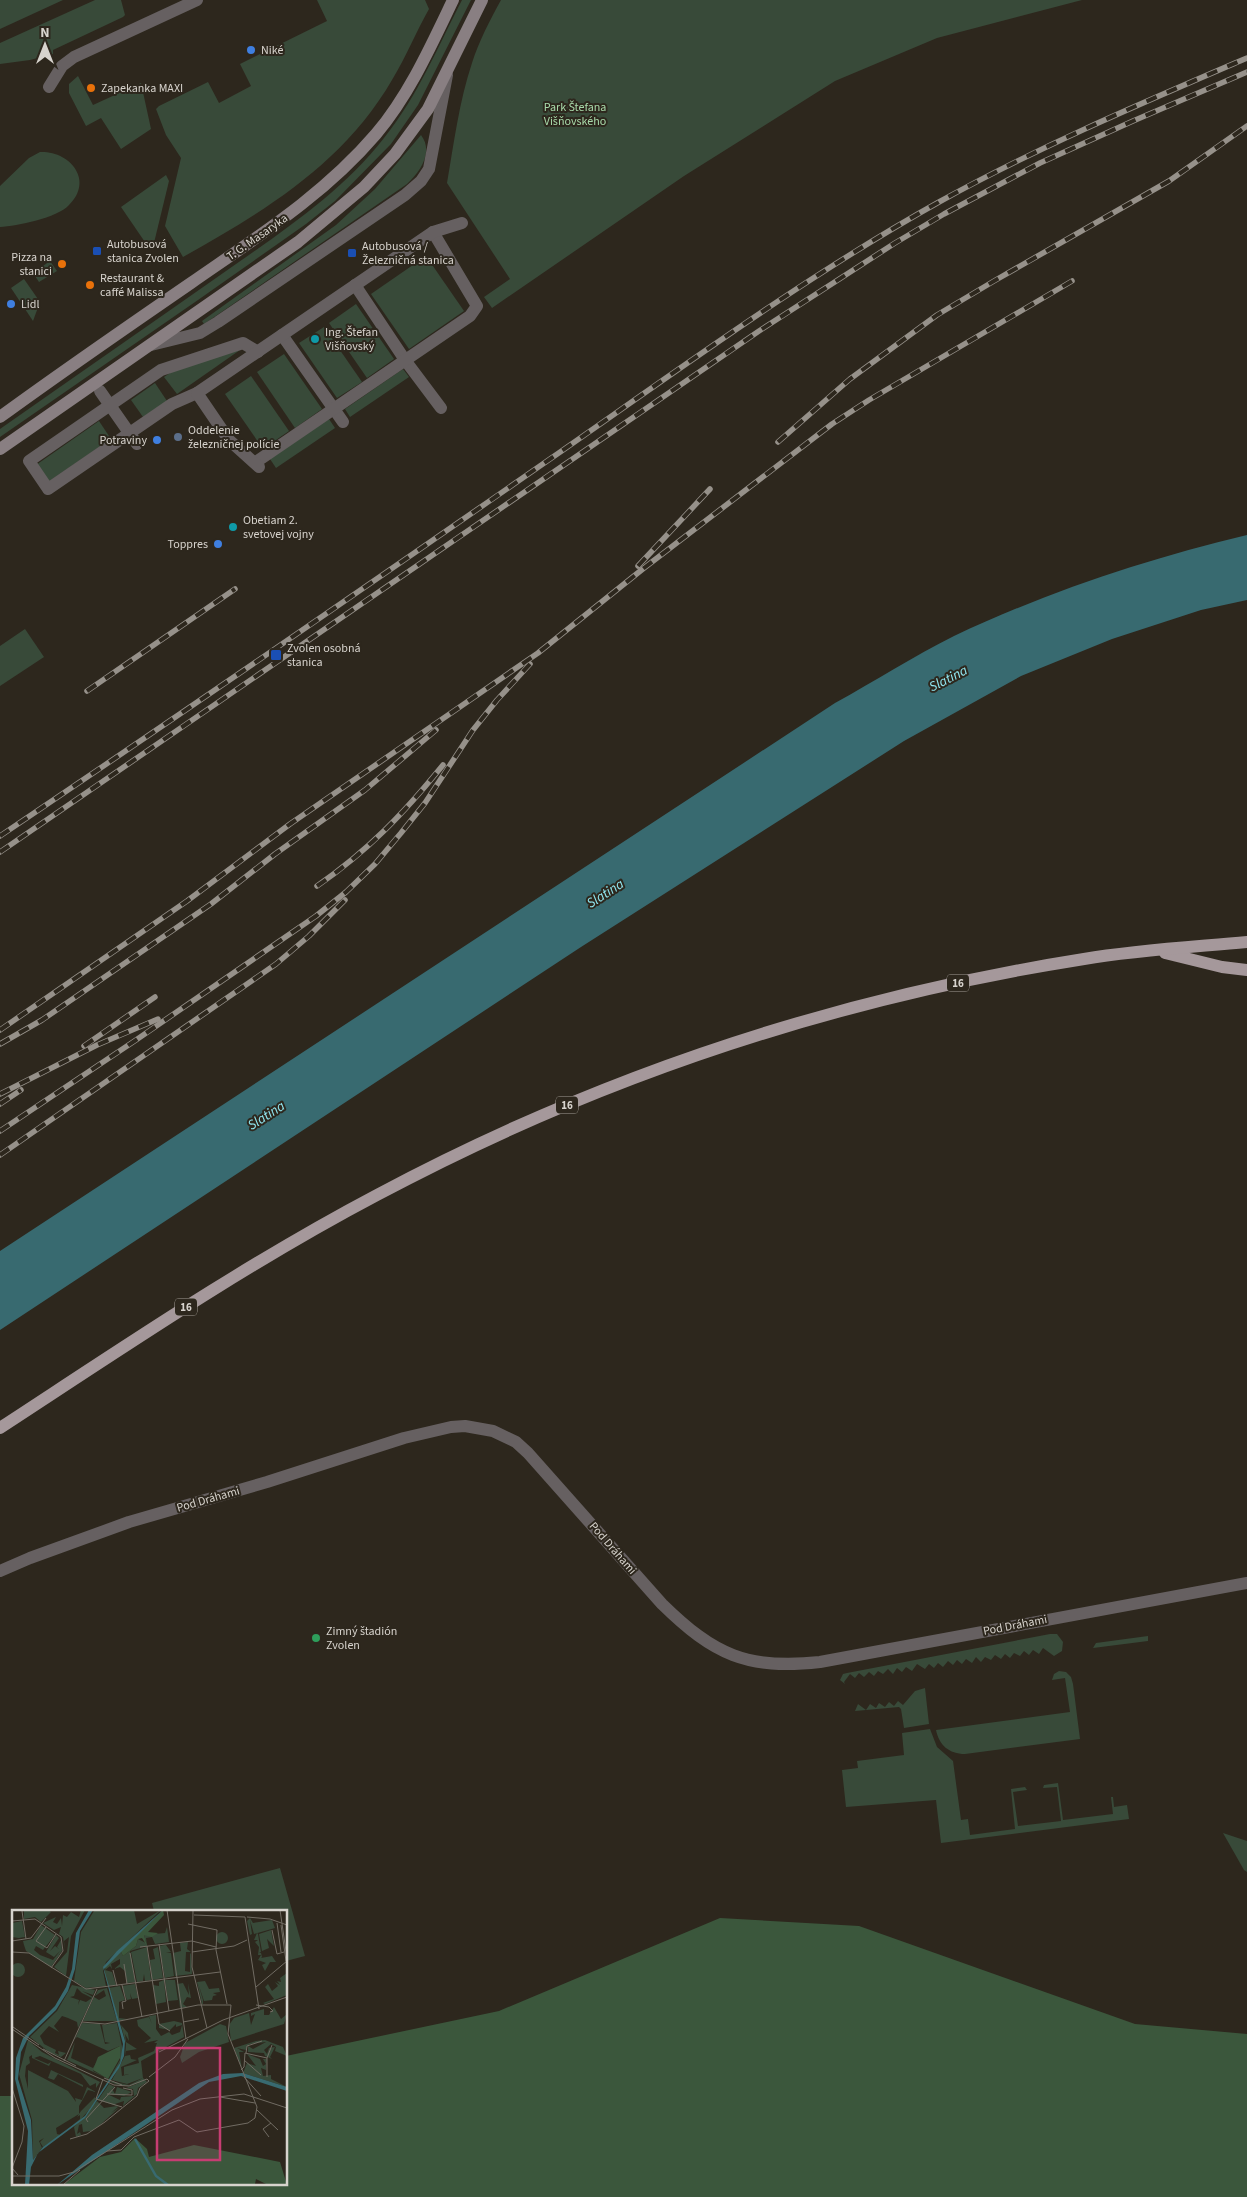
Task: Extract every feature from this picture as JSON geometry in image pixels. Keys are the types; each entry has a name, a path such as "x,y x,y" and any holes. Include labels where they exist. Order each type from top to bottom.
{"main road":[{"name":"16","path":"0,1428 189,1305 304,1235 446,1159 568,1104 640,1075 706,1052 845,1009 1015,970 1088,958 1247,942"},
{"path":"1155,950 1222,967 1247,970"}],"street":[{"path":"49,87 62,66 74,57 197,0"},
{"name":"T. G. Masaryka","path":"0,417 79,360 272,228 310,199 346,167 377,132 405,94 453,0"},
{"path":"0,449 298,242 364,187 396,154 428,109 482,0"},
{"path":"148,346 200,333 212,326 405,195 421,181 429,169 448,70"},
{"path":"258,352 243,343 162,370 29,461 48,489 172,404 197,393 258,352 282,335 355,286 433,232 462,223"},
{"path":"197,393 229,440 258,464 333,409 470,316 477,306 433,232"},
{"path":"355,286 405,360 441,408"},
{"path":"282,335 342,422"},
{"path":"100,391 137,444"},
{"name":"Pod Dráhami","path":"0,1571 30,1558 129,1522 267,1482 404,1438 444,1428 465,1426 492,1431 516,1442 540,1465 662,1604 682,1624 710,1645 740,1658 758,1662 777,1665 820,1662 1247,1583"}],"green space":[{"path":"0,0 63,0 0,29"},
{"path":"95,0 121,0 125,15 53,50 53,54 30,60 0,64 0,43"},
{"path":"317,0 425,0 429,9 392,80 372,110 350,137 300,183 243,222 183,257 165,226 181,158 166,135 156,109 208,82 219,103 251,86 240,64 327,21"},
{"path":"462,0 471,0 418,105 391,144 335,201 306,224 0,437 0,429 269,241 330,194 367,158 384,138 407,105"},
{"name":"Park Štefana Višňovského","path":"501,0 1082,0 937,38 835,81 684,176 492,308 484,297 510,279 447,183 467,78 481,39"},
{"path":"78,76 93,105 141,83 151,129 121,149 101,118 86,126 69,93 69,84"},
{"path":"421,135 425,141 426,155 421,168 407,184 204,324 202,321 336,225 375,189"},
{"path":"40,152 61,156 76,169 79,177 79,186 76,196 69,205 56,214 26,223 0,227 0,186 29,158"},
{"path":"166,175 169,181 153,247 149,248 121,207"},
{"path":"426,256 464,311 409,349 371,294"},
{"path":"50,261 57,271 39,282 33,273"},
{"path":"24,279 40,302 33,321 11,288"},
{"path":"356,304 394,359 367,378 329,323"},
{"path":"324,327 362,382 337,398 299,343"},
{"path":"240,350 177,394 164,377 176,369"},
{"path":"284,354 322,409 295,428 257,372"},
{"path":"403,369 409,377 350,417 345,409"},
{"path":"251,376 289,431 263,449 225,394"},
{"path":"155,383 167,401 143,417 131,400"},
{"path":"329,419 335,428 276,468 270,459"},
{"path":"99,421 111,439 48,482 36,465"},
{"path":"25,629 44,657 0,686 0,646"},
{"path":"1057,1634 1063,1642 1062,1651 1054,1656 1043,1648 1039,1654 1033,1650 1029,1655 1024,1651 1020,1656 1014,1653 1010,1658 1005,1654 1001,1659 995,1655 991,1660 985,1657 981,1662 976,1657 972,1663 966,1659 962,1664 957,1660 953,1665 948,1661 943,1667 938,1663 934,1668 929,1664 925,1669 917,1664 912,1671 906,1667 902,1672 897,1668 893,1674 888,1669 883,1674 878,1671 874,1676 869,1672 864,1677 859,1673 855,1678 850,1674 844,1682 845,1684 840,1680 843,1674 847,1673"},
{"path":"1148,1636 1148,1641 1093,1648 1096,1643"},
{"path":"1059,1671 1066,1672 1071,1677 1080,1739 965,1754 954,1752 942,1744 936,1730 1070,1712 1065,1678 1052,1680 1054,1674"},
{"path":"925,1688 929,1724 904,1728 899,1707 866,1710 870,1704 876,1708 879,1703 885,1707 889,1702 894,1706 898,1701 903,1705 915,1691"},
{"path":"858,1704 866,1710 855,1711"},
{"path":"930,1729 937,1747 953,1761 961,1820 968,1819 970,1835 1015,1829 1011,1789 1025,1787 1027,1790 1013,1792 1018,1826 1061,1821 1057,1787 1043,1788 1044,1785 1058,1783 1063,1820 1113,1814 1111,1797 1113,1797 1114,1807 1127,1805 1129,1819 941,1843 936,1800 846,1807 842,1770 858,1768 857,1761 904,1755 902,1733"},
{"path":"1223,1833 1247,1841 1247,1872 1244,1870"},
{"path":"280,1868 305,1956 288,1960 288,1910 154,1910 152,1903"},
{"path":"720,1918 859,1926 1135,2024 1247,2034 1247,2197 0,2197 0,2096 12,2096 12,2184 288,2184 288,2056 499,2011"}],"water":[{"name":"Slatina","path":"1247,535 1247,600 1201,610 1112,639 1021,676 904,741 581,947 0,1330 0,1251 835,703 954,636 1025,605 1135,566"}],"railway":[{"path":"0,836 138,743 741,326 888,231 976,182 1052,144 1247,58"},
{"path":"0,852 759,331 895,243 944,214 1040,163 1247,72"},
{"path":"778,442 850,379 937,315 1169,181 1247,126"},
{"path":"0,1030 187,901 290,824 538,653 644,568 832,424 869,400 1072,281"},
{"path":"638,566 710,489"},
{"path":"87,691 235,589"},
{"path":"0,1131 316,916 346,892 375,864 401,833 425,803 473,730 530,664"},
{"path":"0,1044 42,1020 211,904 275,854 365,790 436,730"},
{"path":"317,886 353,859 385,830 443,765"},
{"path":"0,1155 276,964 309,936 345,900"},
{"path":"84,1046 155,997"},
{"path":"0,1094 97,1045 158,1019"},
{"path":"0,1104 21,1090"}],"place":[{"name":"Niké","path":"251,50"},
{"name":"Zapekanka MAXI","path":"91,88"},
{"name":"Autobusová stanica Zvolen","path":"97,251"},
{"name":"Autobusová / Železničná stanica","path":"352,253"},
{"name":"Pizza na stanici","path":"62,264"},
{"name":"Restaurant & caffé Malissa","path":"90,285"},
{"name":"Lidl","path":"11,304"},
{"name":"Ing. Štefan Višňovský","path":"315,339"},
{"name":"Oddelenie železničnej polície","path":"178,437"},
{"name":"Potraviny","path":"157,440"},
{"name":"Obetiam 2. svetovej vojny","path":"233,527"},
{"name":"Toppres","path":"218,544"},
{"name":"Zvolen osobná stanica","path":"276,655"},
{"name":"Zimný štadión Zvolen","path":"316,1638"}]}
